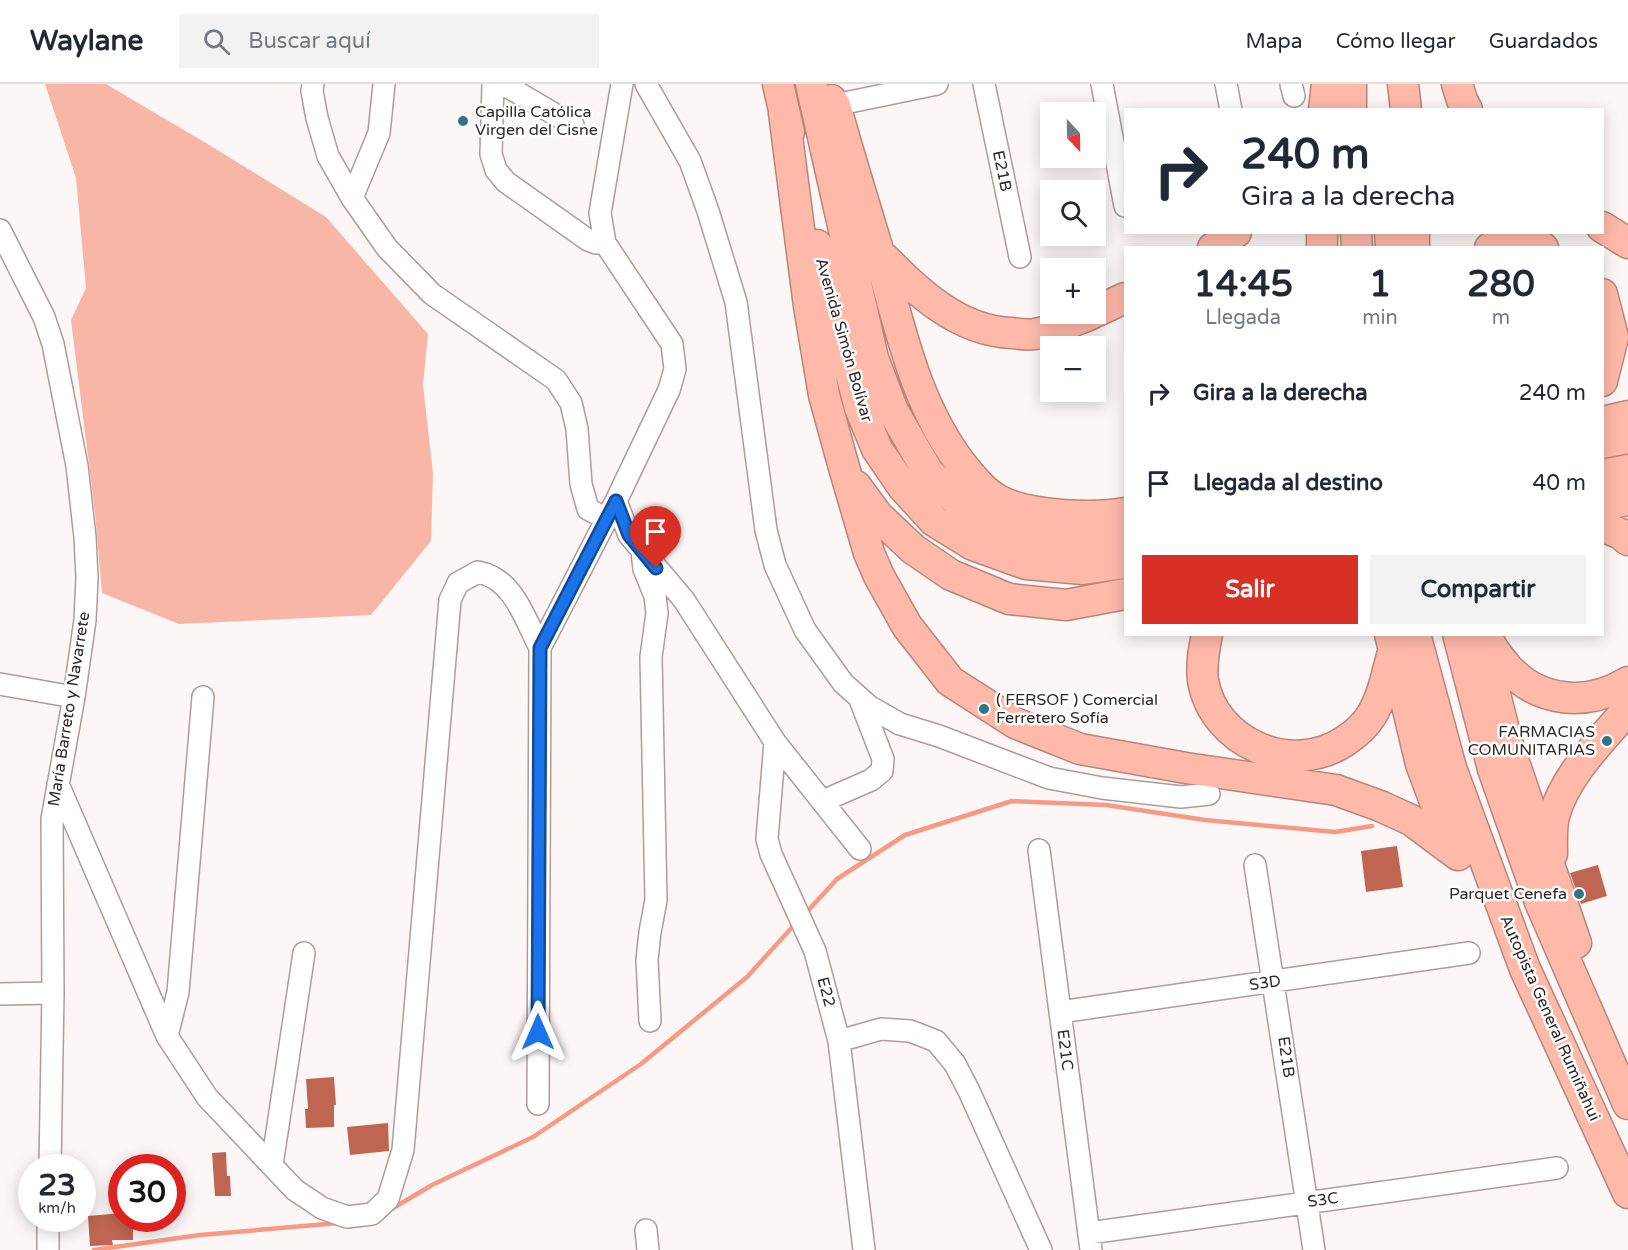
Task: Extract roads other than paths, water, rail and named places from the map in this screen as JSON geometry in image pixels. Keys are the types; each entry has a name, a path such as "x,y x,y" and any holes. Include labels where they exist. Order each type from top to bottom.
{"highway":[{"name":"Avenida Simón Bolívar","path":"777,84 860,408 877,449 903,487 934,521 973,545 1026,564 1083,569 1124,563"},
{"name":"Avenida Simón Bolívar","path":"811,84 873,358 893,411 928,472 970,514 1022,536 1081,542 1124,537"},
{"path":"1324,108 1327,84"},
{"path":"1351,84 1351,108"},
{"path":"1457,84 1466,108"},
{"path":"826,95 878,252 901,335 925,404 948,449 978,485 1000,501 1032,511 1086,516 1124,513"},
{"path":"784,113 809,306 822,384 845,471 869,553 879,576 907,626 950,681 1015,723 1080,749 1186,768 1336,790 1411,820 1458,855"},
{"path":"1604,228 1628,243"},
{"path":"1216,246 1233,234"},
{"path":"1493,246 1536,244 1540,246"},
{"path":"878,252 914,288 937,306 969,323 1000,333 1033,334 1066,324"},
{"path":"1106,307 1124,298"},
{"path":"1604,302 1613,337 1604,373"},
{"path":"1604,422 1628,416"},
{"path":"1604,443 1628,438"},
{"path":"1604,475 1628,470"},
{"path":"845,471 878,516 913,549 951,575 1009,599 1066,605 1124,594"},
{"path":"1604,505 1628,500"},
{"path":"1604,527 1621,534 1628,540"},
{"path":"1207,636 1202,664 1203,680 1216,713 1229,728 1260,749 1275,754 1300,757 1314,756 1338,746 1370,718 1400,639"},
{"path":"1459,636 1493,769 1540,902 1628,1104"},
{"path":"1480,636 1507,742 1600,1014 1602,1022 1600,1040"},
{"path":"1487,636 1491,649 1518,679 1548,695 1570,698 1591,697 1628,682"},
{"path":"1400,639 1420,764 1458,855 1499,941 1525,969"},
{"name":"Autopista General Rumiñahui","path":"1400,639 1451,768 1525,969 1628,1193"},
{"path":"1551,866 1554,818 1565,790 1590,754 1628,709"}],"street":[{"path":"313,84 312,92 317,118 328,156 352,198 387,248 432,294 556,380 571,404 577,429 581,484 588,509 599,515 613,508"},
{"path":"352,198 379,133 384,84"},
{"path":"493,84 491,154 496,170 506,182 588,240 605,243"},
{"path":"503,84 573,125"},
{"path":"538,1104 540,648 613,508 669,390 675,369 672,344 605,243 600,213 622,84"},
{"path":"646,84 690,161 736,303 766,530 775,565 805,630 843,683 870,707 900,724 939,736 1049,778 1102,788 1181,797 1209,794"},
{"path":"826,95 937,84"},
{"name":"E21B","path":"984,84 1020,257"},
{"path":"1102,84 1124,201"},
{"path":"1226,84 1231,108"},
{"name":"María Barreto y Navarrete","path":"0,230 48,328 53,344 77,466 87,578 85,620 74,697 52,819 53,993 50,1154"},
{"path":"613,508 642,552 684,600 776,742 860,849"},
{"path":"642,552 644,569 654,596 657,613 651,657 656,900 647,960 650,1021"},
{"path":"58,784 167,1036 207,1097 295,1190 322,1208 347,1217 372,1214 388,1199 403,1150 450,600 458,583 478,572 500,580 511,592 540,648"},
{"path":"0,684 74,697"},
{"path":"167,1036 178,992 203,697"},
{"path":"823,801 871,780 882,771 883,759 859,697"},
{"name":"E22","path":"776,742 767,839 771,854 815,951 839,1041 864,1250"},
{"name":"E21C","path":"1039,850 1090,1241"},
{"name":"E21B","path":"1256,865 1314,1250"},
{"path":"272,1165 304,953"},
{"name":"S3D","path":"1060,1012 1469,953"},
{"path":"0,994 53,993"},
{"path":"839,1041 881,1029 910,1030 936,1041 955,1064 969,1091 1041,1250"},
{"name":"S3C","path":"1090,1241 1307,1202 1557,1168"},
{"path":"48,1232 48,1250"}],"waterway":[{"path":"804,915 837,879 905,835 1012,801 1106,805 1205,820 1335,832 1372,826"},
{"path":"390,1210 432,1185 533,1137 641,1064 747,977 796,923"},
{"path":"94,1250 200,1235 339,1223"}],"place":[{"name":"Capilla Católica Virgen del Cisne","path":"463,121"},
{"name":"( FERSOF ) Comercial Ferretero Sofía","path":"984,709"},
{"name":"FARMACIAS COMUNITARIAS","path":"1607,741"},
{"name":"Parquet Cenefa","path":"1579,894"}]}
